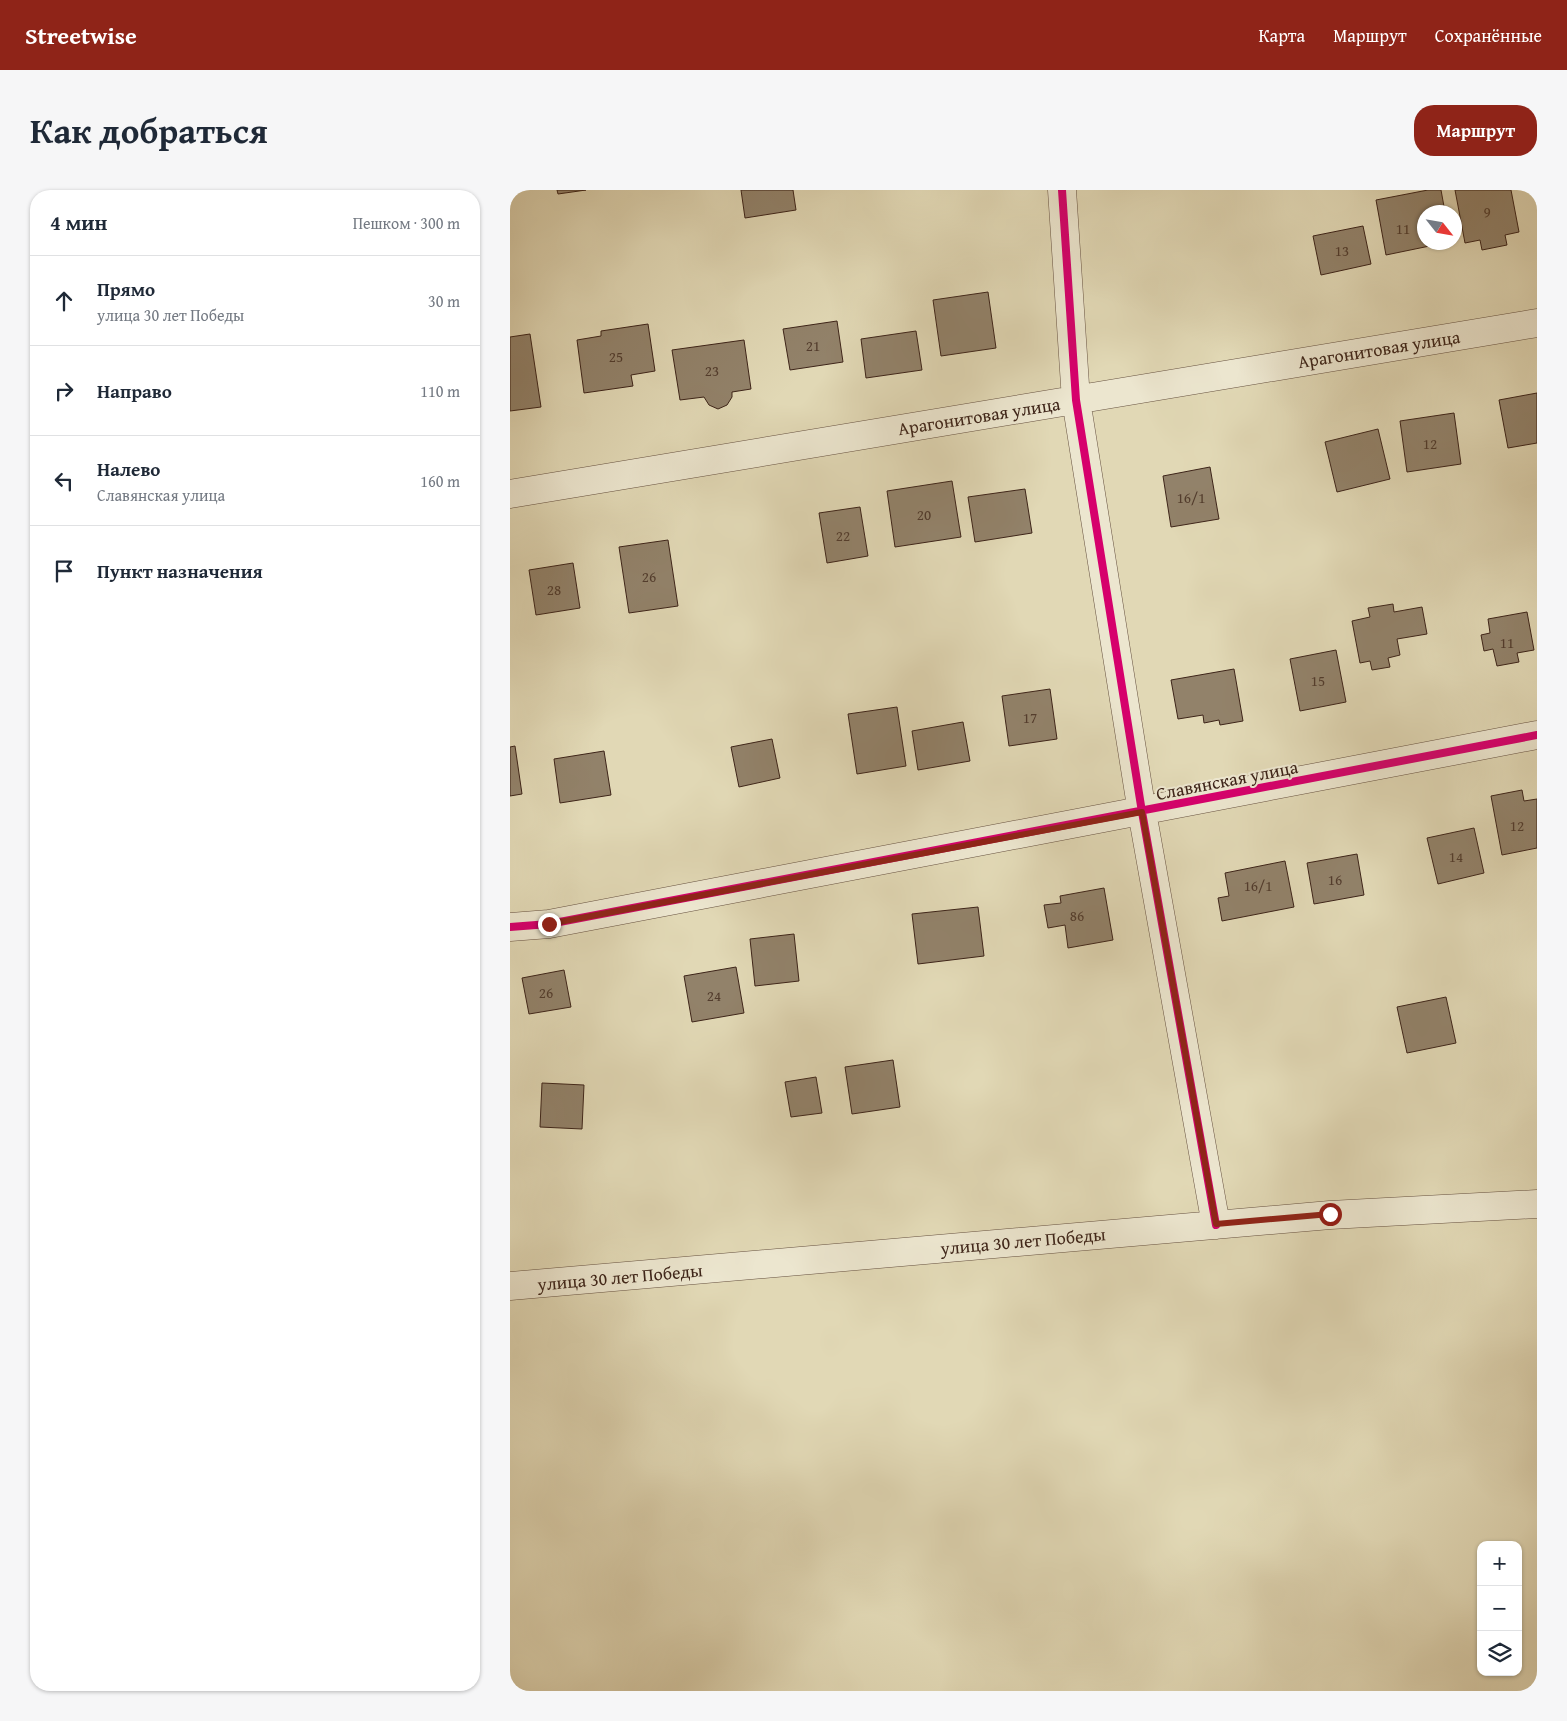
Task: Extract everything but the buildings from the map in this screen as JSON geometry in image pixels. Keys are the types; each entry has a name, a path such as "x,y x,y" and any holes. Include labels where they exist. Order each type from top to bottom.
{"street":[{"path":"1062,190 1076,400 1142,812 1216,1224"},
{"name":"Арагонитовая улица","path":"510,494 1537,323"},
{"name":"Славянская улица","path":"510,927 549,924 1537,735"},
{"name":"улица 30 лет Победы","path":"510,1286 1330,1214 1537,1204"}],"cycle path":[{"path":"1062,190 1076,400 1142,812 1216,1225"},
{"path":"510,927 549,924 1537,735"}],"route":[{"path":"549,924 1142,812 1216,1224 1330,1214"}]}
